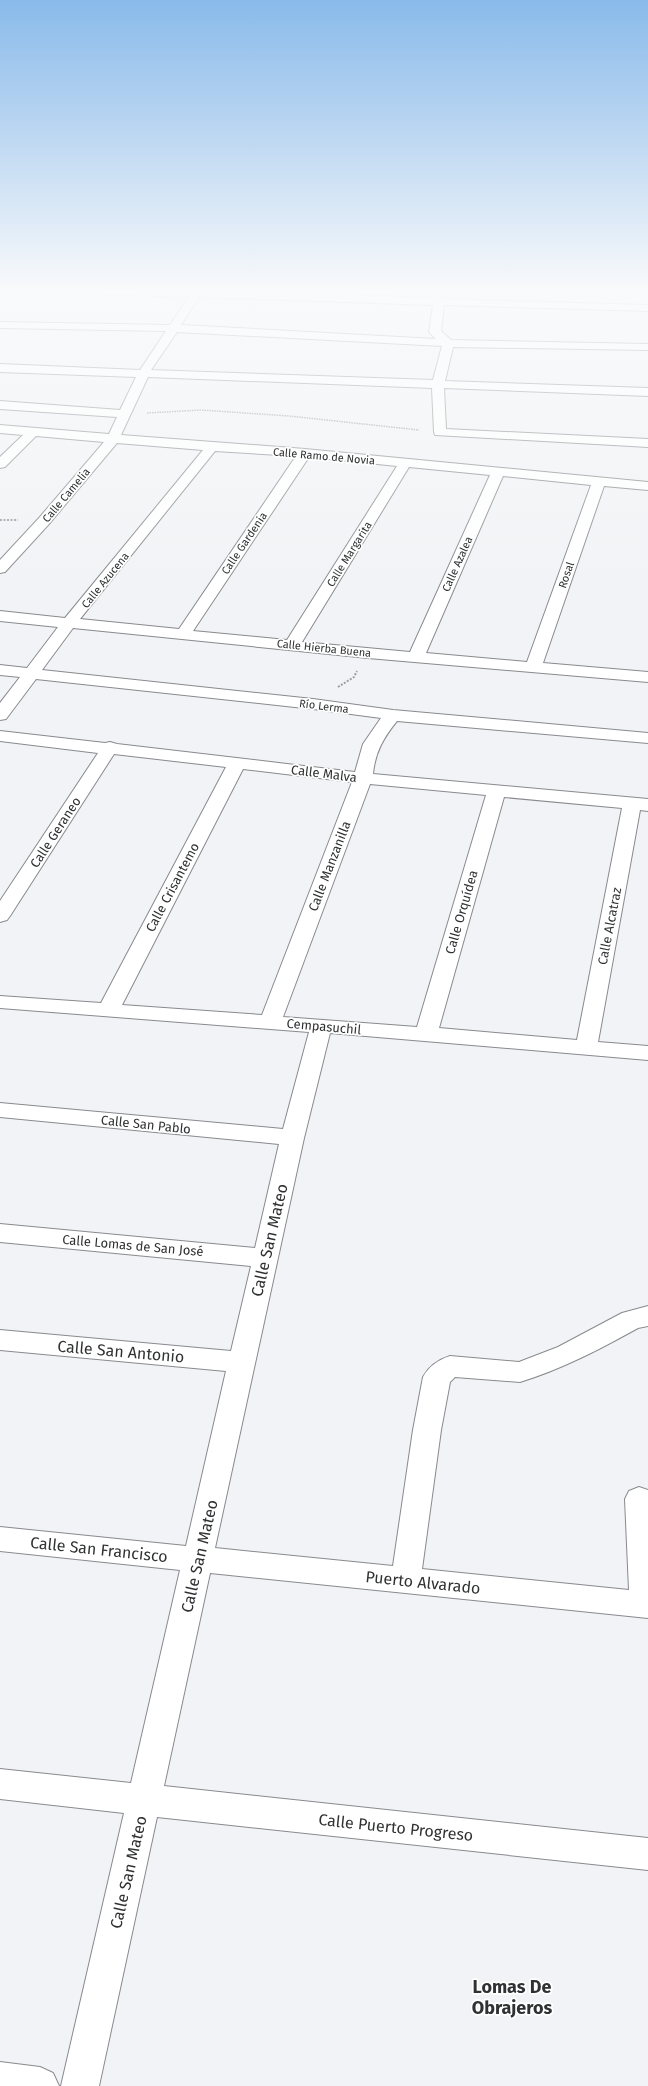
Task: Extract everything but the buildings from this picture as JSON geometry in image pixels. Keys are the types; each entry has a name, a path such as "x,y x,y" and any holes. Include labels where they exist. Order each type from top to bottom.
{"street":[{"name":"Calle Camelia","path":"0,569 44,521 113,439 137,387"},
{"path":"438,387 440,432 648,443"},
{"path":"539,387 648,392"},
{"path":"0,405 124,414"},
{"name":"Calle Ramo de Novia","path":"0,429 212,447 305,453 648,486"},
{"path":"0,464 33,432"},
{"name":"Calle Azucena","path":"0,715 30,673 70,622 212,447"},
{"name":"Calle Gardenia","path":"184,633 305,453"},
{"name":"Calle Margarita","path":"292,645 405,463"},
{"name":"Calle Azalea","path":"416,657 498,472"},
{"name":"Rosal","path":"533,668 599,482"},
{"name":"Calle Hierba Buena","path":"0,616 184,633 368,653 648,677"},
{"name":"Río Lerma","path":"0,670 393,714 648,738"},
{"name":"Calle Manzanilla","path":"270,1022 363,778 365,754 373,739 393,714"},
{"name":"Calle Malva","path":"0,736 110,747 363,778 640,804"},
{"name":"Calle Geraneo","path":"0,916 110,747"},
{"name":"Calle Crisantemo","path":"108,1010 237,763"},
{"name":"Calle Orquídea","path":"426,1034 497,790"},
{"name":"Calle Alcatraz","path":"586,1048 640,804"},
{"name":"Cempasuchil","path":"0,1002 426,1034 648,1053"},
{"name":"Calle San Mateo","path":"80,2086 292,1138 321,1027"},
{"name":"Calle San Pablo","path":"0,1110 292,1138"},
{"name":"Calle Lomas de San José","path":"0,1233 265,1258"},
{"path":"406,1580 427,1430 437,1377 450,1366 520,1372 567,1354 631,1320 648,1316"},
{"name":"Calle San Antonio","path":"0,1340 242,1362"},
{"path":"639,1499 646,1605"},
{"name":"Calle San Francisco","path":"0,1539 198,1559"},
{"name":"Puerto Alvarado","path":"198,1559 646,1605"},
{"name":"Calle Puerto Progreso","path":"0,1784 648,1854"},
{"path":"0,2081 40,2086"}],"path":[{"path":"124,414 201,410 289,416 440,432"},
{"path":"313,704 354,678 368,653"}],"district":[{"name":"Lomas De Obrajeros","path":"512,1997"}]}
